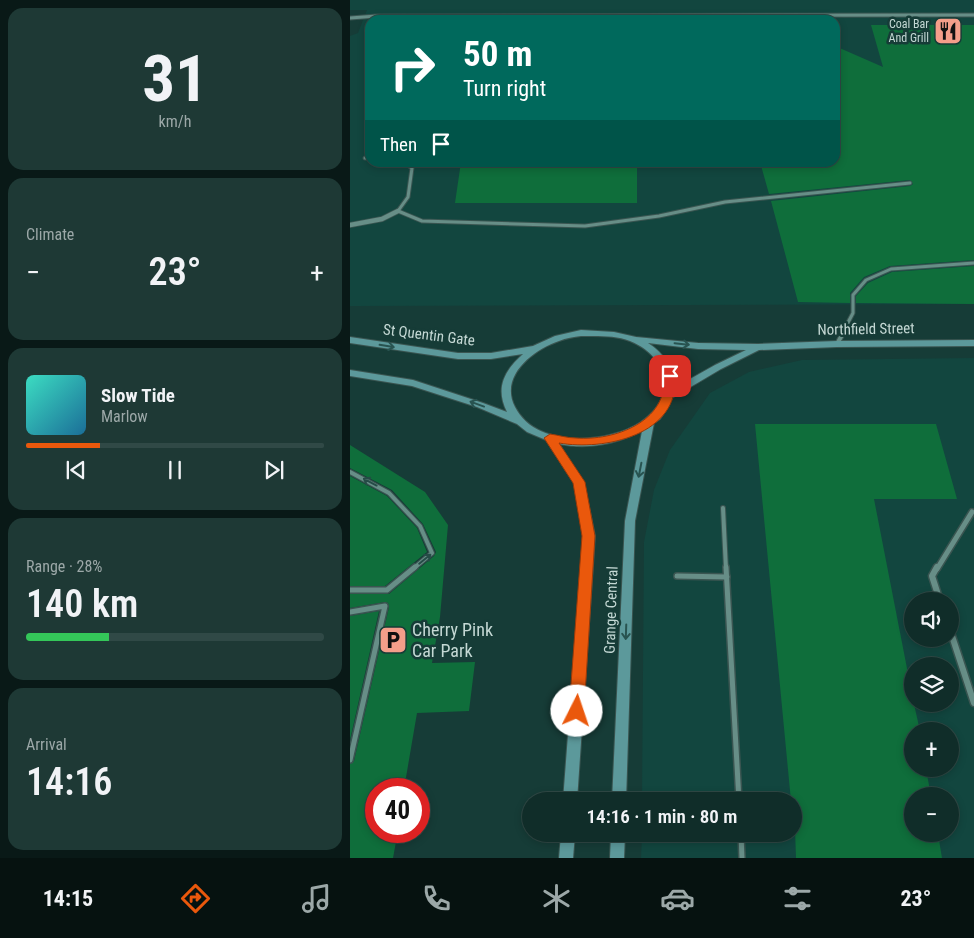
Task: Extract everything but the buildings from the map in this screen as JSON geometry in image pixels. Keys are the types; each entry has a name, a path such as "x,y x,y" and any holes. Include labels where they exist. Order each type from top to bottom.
{"street":[{"path":"840,15 974,15"},
{"path":"350,18 365,17"},
{"path":"350,225 382,219 398,211"},
{"path":"350,373 413,383 480,405 522,423 550,438 576,442 604,441 625,435 649,422 660,413 668,396 671,388 670,376 665,364 656,354 633,339 607,334 581,333 556,338 533,348 516,365 506,384 506,398 512,411 522,423"},
{"name":"Northfield Street","path":"633,339 698,346 758,347 837,344 974,343"},
{"name":"St Quentin Gate","path":"350,340 458,356 491,356 533,348"},
{"name":"Northfield Street","path":"668,396 718,367 758,347"},
{"name":"Grange Central","path":"619,792 630,521 649,422"},
{"name":"Grange Central","path":"550,438 579,482 589,536 571,792"},
{"path":"937,592 932,576 972,512"},
{"path":"956,647 974,703"},
{"path":"566,858 567,842"},
{"path":"617,858 618,842"}],"lane":[{"path":"410,167 412,168 408,197 398,211 422,221 585,226 659,216 725,202 910,183"},
{"path":"837,344 854,314 853,295 866,280 891,269 974,263"},
{"path":"350,472 389,493 420,526 432,553 387,590 350,590"},
{"path":"723,508 739,792"},
{"path":"677,576 727,577"},
{"path":"350,612 385,606 350,760"},
{"path":"741,842 742,858"}],"shaded area":[{"path":"350,0 974,0 974,304 350,306 350,36 358,33 365,15 365,167 840,167 840,15 365,15 367,10 350,10"},
{"path":"974,358 974,858 641,858 642,842 802,842 802,792 642,792 644,542 654,490 670,450 710,393 749,372 802,360"}],"place":[{"name":"Coal Bar And Grill","path":"948,31"},
{"name":"Cherry Pink Car Park","path":"393,640"}],"route":[{"path":"577,711 589,536 579,482 550,438 576,442 604,441 625,435 649,422 660,413 671,388 670,376"}]}
